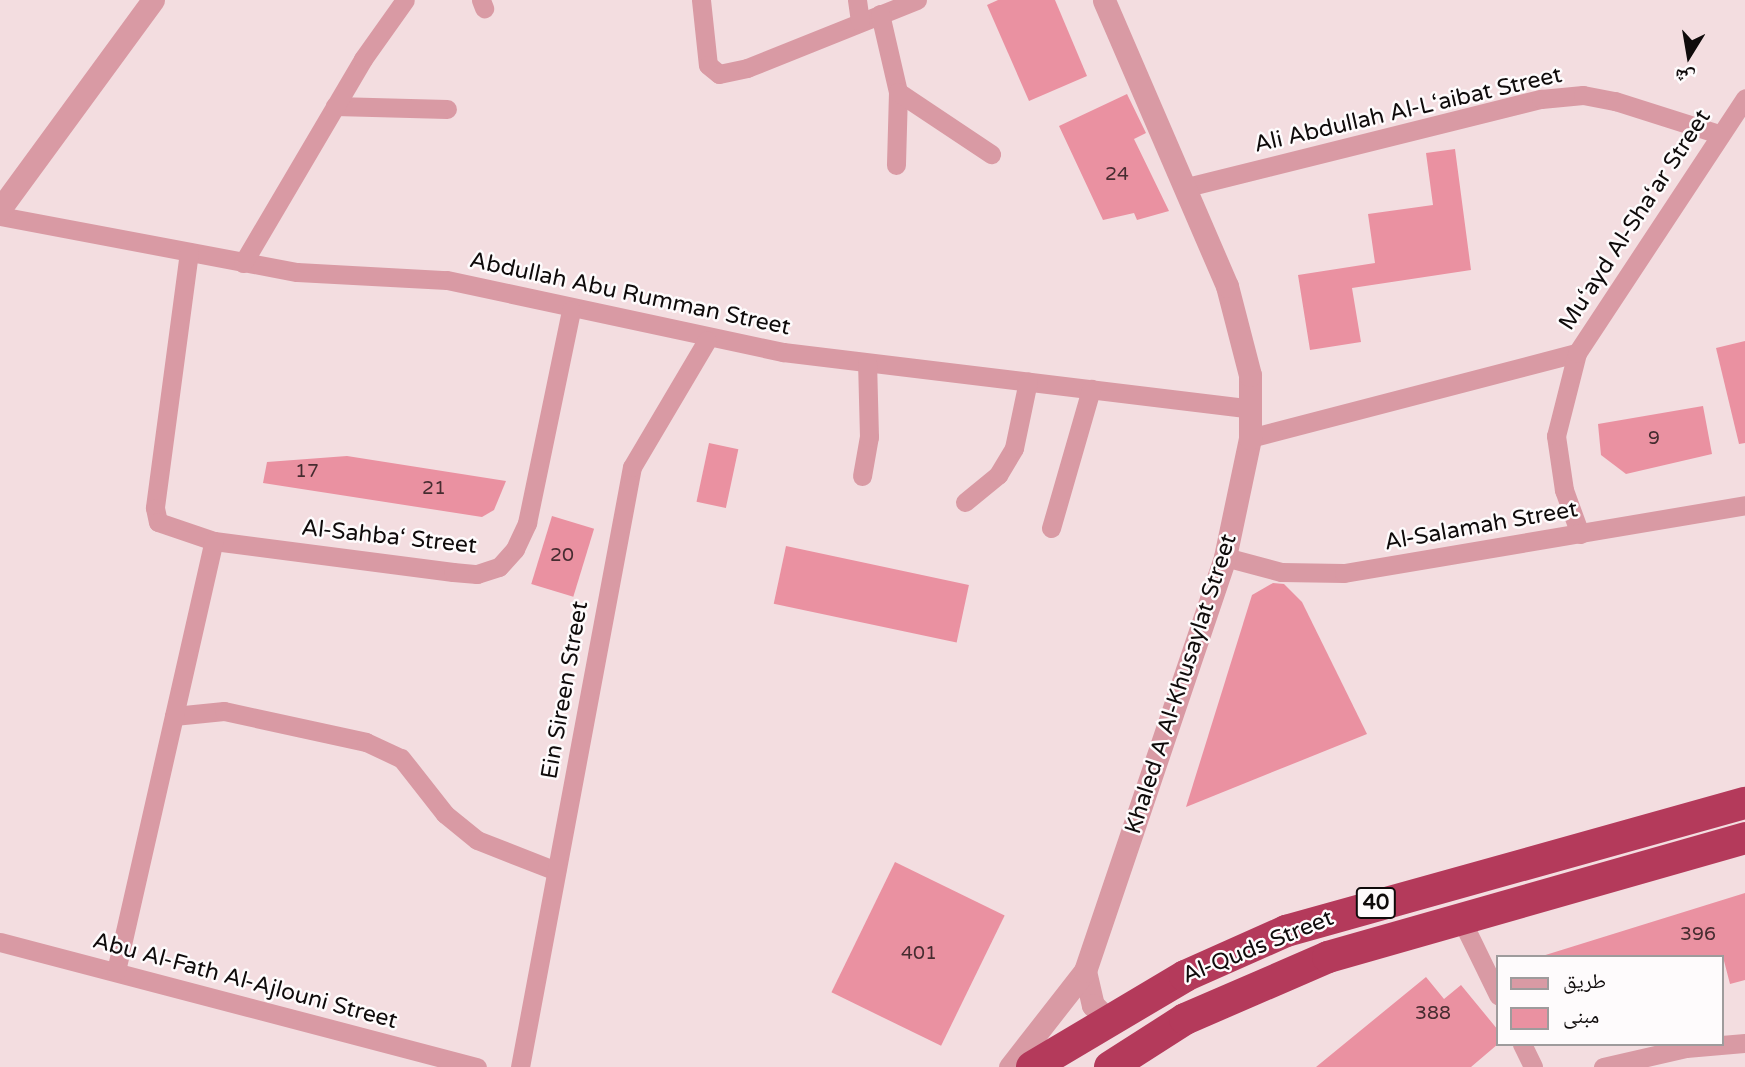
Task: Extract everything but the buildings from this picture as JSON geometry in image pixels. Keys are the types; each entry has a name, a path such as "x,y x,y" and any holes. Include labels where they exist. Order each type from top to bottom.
{"highway":[{"name":"Al-Quds Street","path":"1032,1067 1107,1019 1196,970 1286,931 1745,803"},
{"name":"Al-Quds Street","path":"1110,1067 1185,1018 1282,975 1461,919 1745,838"}],"street":[{"path":"0,209 153,0"},
{"path":"243,263 335,106 404,0"},
{"path":"701,0 708,65 719,74 747,68 918,0"},
{"path":"857,0 860,21"},
{"name":"Khaled A Al-Khusaylat Street","path":"1010,1067 1085,971 1225,557 1250,438 1252,409 1247,363 1227,286 1187,187 1104,0"},
{"path":"880,14 898,92 896,165"},
{"path":"898,92 991,154"},
{"name":"Ali Abdullah Al-L‘aibat Street","path":"1187,187 1541,99 1583,95 1615,101 1719,134"},
{"name":"Mu‘ayd Al-Sha‘ar Street","path":"1580,534 1564,490 1556,436 1577,353 1745,98"},
{"path":"335,106 447,109"},
{"name":"Abdullah Abu Rumman Street","path":"0,216 243,263 447,281 707,340 867,363 1252,409"},
{"name":"Al-Sahba‘ Street","path":"189,252 155,508 158,522 214,541 465,573 499,567 515,549 527,523 571,311"},
{"name":"Ein Sireen Street","path":"520,1067 632,467 707,340"},
{"path":"1250,438 1577,353"},
{"path":"862,476 869,437 867,363"},
{"path":"965,502 998,475 1014,448 1028,381"},
{"path":"1051,528 1091,389"},
{"name":"Al-Salamah Street","path":"1225,557 1281,572 1344,573 1745,505"},
{"path":"116,971 214,541"},
{"path":"174,716 224,711 366,741 401,758 445,814 477,840 556,871"},
{"path":"1461,919 1496,991"},
{"name":"Abu Al-Fath Al-Ajlouni Street","path":"0,942 477,1067"},
{"path":"1085,971 1093,1005 1107,1019"},
{"path":"1724,1045 1745,1043"},
{"path":"1523,1046 1533,1067"},
{"path":"1603,1067 1686,1048 1710,1046"}],"shaded area":[{"path":"0,0 1745,0 1745,1067 0,1067"}]}
